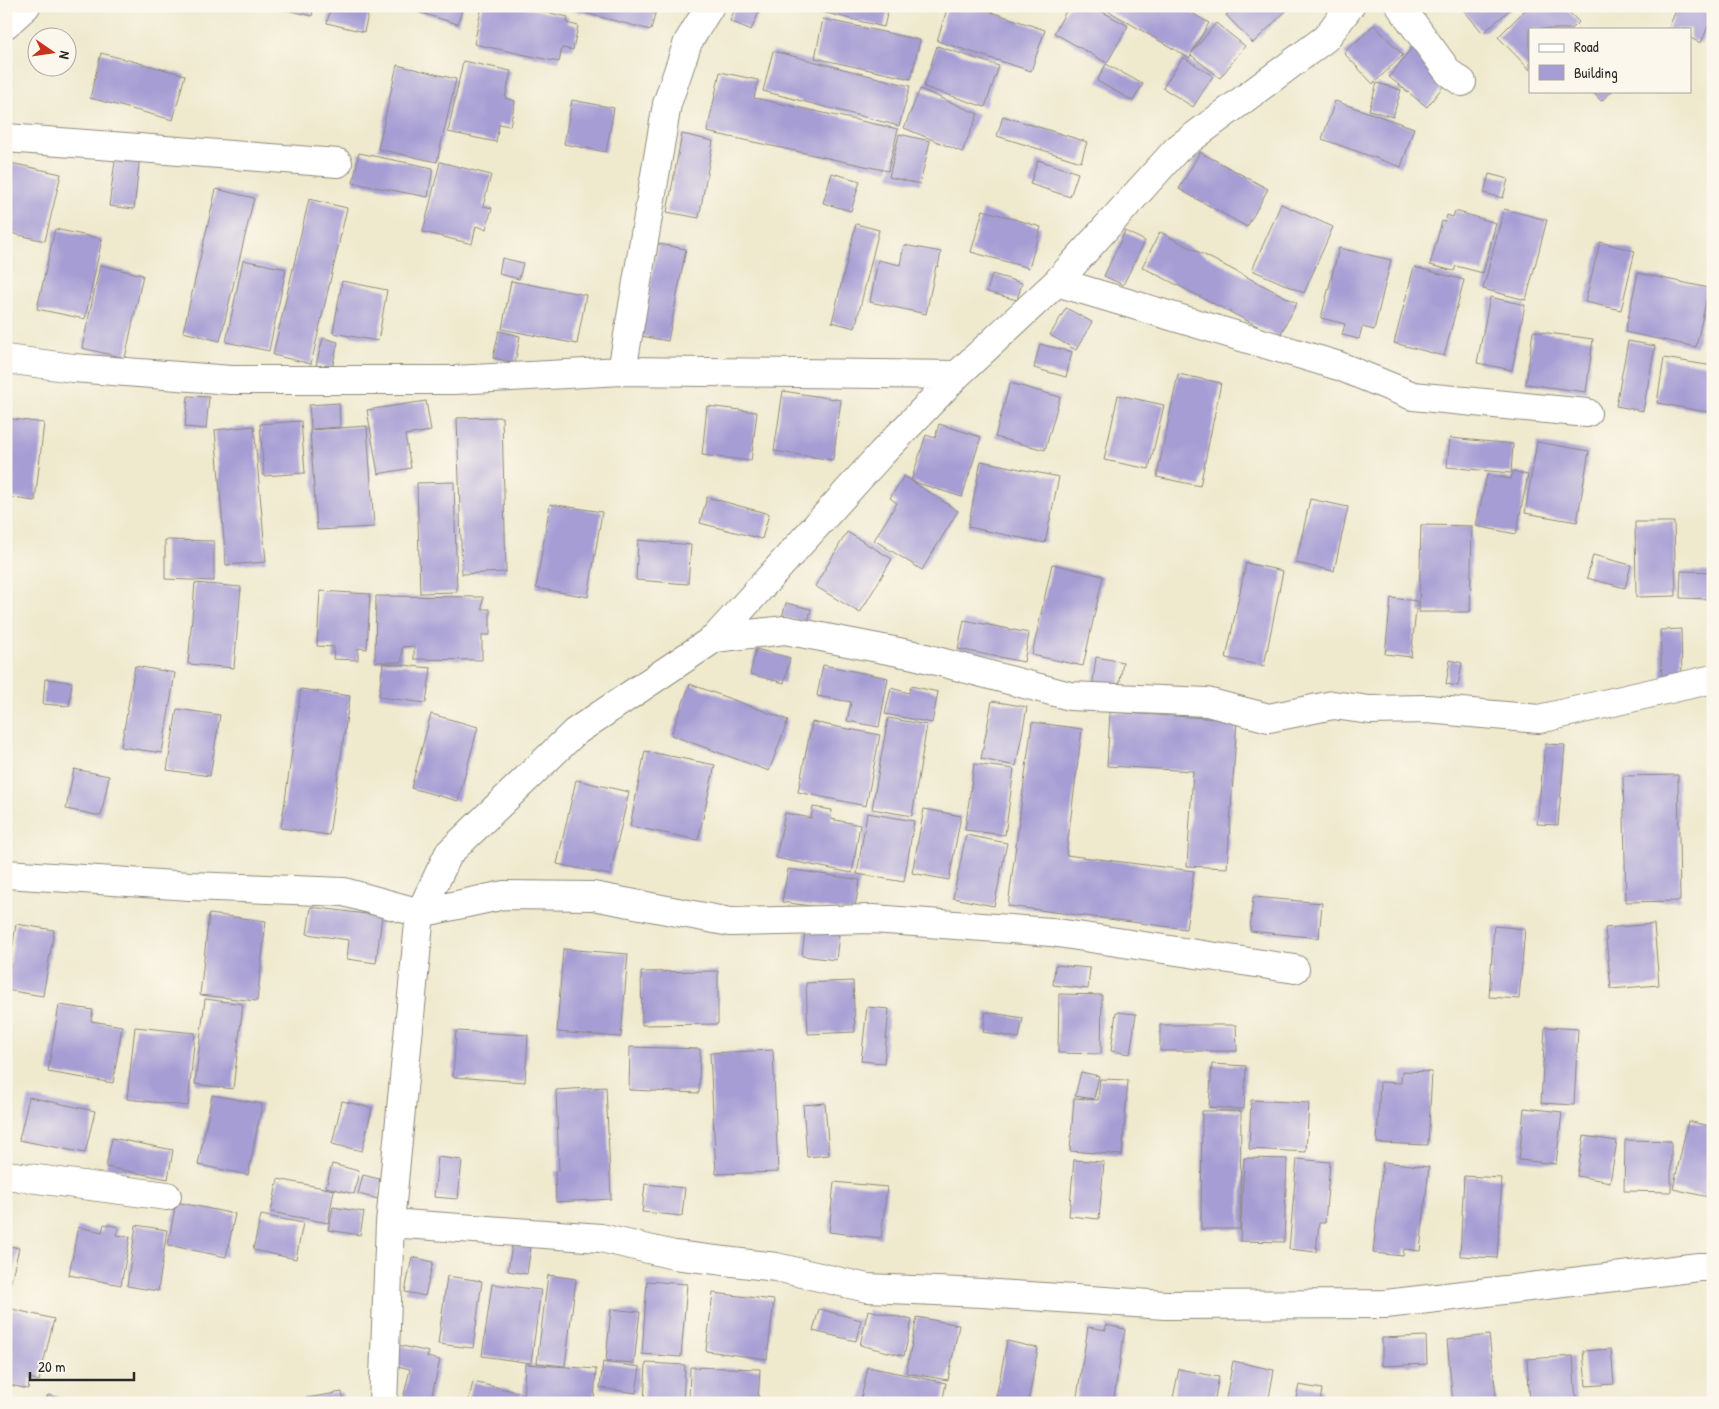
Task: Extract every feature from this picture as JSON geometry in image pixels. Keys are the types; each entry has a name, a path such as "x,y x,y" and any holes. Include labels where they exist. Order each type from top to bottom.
{"street":[{"path":"6,24 26,6"},
{"path":"622,371 667,104 688,42 710,6"},
{"path":"383,1403 390,1223 420,913 449,854 574,732 715,638 882,453 957,375 1057,282 1177,150 1326,38 1350,6"},
{"path":"1400,6 1449,73 1462,82"},
{"path":"6,138 338,163"},
{"path":"1057,282 1339,366 1413,396 1587,413"},
{"path":"6,359 73,368 231,380 454,380 622,371 957,375"},
{"path":"715,638 785,630 914,656 1070,696 1207,702 1269,718 1333,705 1370,710 1427,709 1539,719 1713,679"},
{"path":"6,874 190,886 344,892 420,913 504,894 593,896 730,922 873,919 1051,932 1295,969"},
{"path":"6,1175 167,1196"},
{"path":"390,1223 601,1238 674,1255 776,1267 867,1288 982,1293 1165,1305 1386,1304 1699,1267 1713,1267"}],"building":[{"path":"271,6 314,6 312,16"},
{"path":"331,6 370,6 364,32 327,23"},
{"path":"398,6 463,6 458,24"},
{"path":"482,6 518,6 568,17 567,23 578,26 573,50 562,48 559,62 474,44"},
{"path":"557,6 657,6 651,30"},
{"path":"736,6 745,6 759,12 751,30 730,21"},
{"path":"797,6 889,6 884,27"},
{"path":"948,6 973,6 1045,30 1031,71 937,41"},
{"path":"1069,6 1092,6 1128,26 1107,63 1054,33"},
{"path":"1100,6 1180,6 1209,23 1191,54 1216,23 1245,46 1220,78 1191,55 1189,58"},
{"path":"1235,6 1291,6 1253,43 1226,15"},
{"path":"1460,6 1514,6 1483,33"},
{"path":"1529,6 1563,6 1579,22 1573,28 1529,28 1529,69 1498,37"},
{"path":"1678,6 1713,6 1713,15 1701,43 1692,39 1692,28 1668,28"},
{"path":"823,19 920,40 911,79 815,58"},
{"path":"1374,25 1403,55 1373,84 1344,53"},
{"path":"937,46 999,66 985,107 924,87"},
{"path":"1413,46 1451,76 1427,107 1389,77"},
{"path":"773,51 910,86 899,126 763,91"},
{"path":"101,53 185,75 173,120 90,98"},
{"path":"1183,57 1213,76 1193,107 1163,88"},
{"path":"463,61 511,71 505,98 515,101 510,126 499,124 496,142 448,132"},
{"path":"1106,64 1143,84 1133,101 1097,81"},
{"path":"397,65 456,79 437,162 378,149"},
{"path":"720,72 758,80 754,98 898,129 888,171 707,132"},
{"path":"1377,83 1401,90 1393,117 1369,110"},
{"path":"920,89 978,114 962,152 904,128"},
{"path":"1593,92 1611,92 1601,101"},
{"path":"572,100 614,108 606,152 564,144"},
{"path":"1335,101 1414,128 1401,167 1322,139"},
{"path":"1003,116 1087,142 1081,162 997,136"},
{"path":"682,134 713,141 699,218 667,212"},
{"path":"899,134 930,141 920,184 889,177"},
{"path":"1200,152 1268,189 1247,227 1179,189"},
{"path":"116,153 140,156 134,209 109,206"},
{"path":"359,153 433,168 428,197 353,183"},
{"path":"1038,160 1078,173 1070,197 1030,184"},
{"path":"6,162 61,174 45,241 6,232"},
{"path":"440,162 491,175 483,206 492,208 486,229 476,226 472,244 423,232"},
{"path":"832,173 860,181 851,211 823,203"},
{"path":"1489,174 1508,179 1503,198 1484,193"},
{"path":"216,189 254,198 220,341 183,332"},
{"path":"309,199 347,208 311,364 273,355"},
{"path":"1281,204 1333,227 1304,293 1252,270"},
{"path":"1504,209 1547,220 1526,300 1483,289"},
{"path":"983,210 1041,227 1029,268 971,252"},
{"path":"1455,211 1496,223 1483,273 1456,266 1454,271 1430,265 1442,221 1445,222 1447,215 1453,217"},
{"path":"856,224 879,230 855,328 832,322"},
{"path":"55,229 102,239 85,319 37,309"},
{"path":"1125,231 1145,241 1123,285 1104,276"},
{"path":"1160,232 1297,303 1279,337 1142,267"},
{"path":"1600,242 1635,251 1621,310 1585,302"},
{"path":"658,244 686,249 668,341 641,336"},
{"path":"904,245 941,252 938,267 936,266 926,314 870,302 878,260 900,265"},
{"path":"1339,248 1391,260 1374,330 1362,327 1359,339 1342,335 1345,324 1321,318"},
{"path":"502,258 523,263 519,279 499,274"},
{"path":"243,260 286,269 269,351 226,342"},
{"path":"100,265 143,275 125,358 82,348"},
{"path":"1414,267 1464,280 1444,356 1394,343"},
{"path":"1638,273 1709,288 1696,347 1625,332"},
{"path":"992,274 1022,283 1017,300 987,292"},
{"path":"342,281 387,290 378,341 333,333"},
{"path":"511,281 586,295 577,344 502,329"},
{"path":"1490,297 1525,305 1512,370 1477,363"},
{"path":"1066,308 1092,322 1076,350 1050,335"},
{"path":"499,331 520,336 515,363 493,358"},
{"path":"1533,331 1593,339 1586,392 1526,384"},
{"path":"323,338 338,342 332,368 316,365"},
{"path":"1628,341 1655,346 1643,411 1616,406"},
{"path":"1040,344 1072,352 1066,377 1034,368"},
{"path":"1664,358 1713,366 1713,413 1657,403"},
{"path":"1178,374 1221,383 1200,486 1157,477"},
{"path":"1010,383 1060,397 1045,450 995,437"},
{"path":"783,391 841,400 833,460 774,451"},
{"path":"1118,395 1164,405 1149,469 1104,460"},
{"path":"188,396 209,397 206,429 185,427"},
{"path":"426,401 431,431 405,435 411,468 378,474 367,410"},
{"path":"339,403 340,427 311,429 309,405"},
{"path":"707,406 757,412 751,461 702,455"},
{"path":"502,417 506,572 462,574 457,418"},
{"path":"6,418 44,423 35,501 6,497"},
{"path":"301,421 305,473 264,476 260,424"},
{"path":"939,424 981,437 962,497 911,481 926,435 935,438"},
{"path":"254,426 266,562 226,565 215,430"},
{"path":"367,426 374,527 317,530 310,430"},
{"path":"1450,438 1513,444 1511,473 1447,467"},
{"path":"1537,442 1589,451 1577,522 1525,513"},
{"path":"981,461 1059,477 1045,543 968,527"},
{"path":"1513,471 1528,475 1516,534 1476,526 1487,475 1511,479"},
{"path":"904,476 958,511 922,570 874,540 897,503 890,498"},
{"path":"454,482 457,592 420,593 417,483"},
{"path":"707,497 769,514 762,539 700,523"},
{"path":"1310,499 1348,507 1334,571 1296,563"},
{"path":"550,504 602,512 588,597 536,588"},
{"path":"1635,522 1674,522 1676,596 1636,597"},
{"path":"1421,525 1472,526 1470,612 1419,612"},
{"path":"847,532 892,559 860,613 815,586"},
{"path":"165,540 214,541 214,581 165,579"},
{"path":"638,540 691,545 688,584 636,580"},
{"path":"1593,555 1631,565 1625,588 1587,578"},
{"path":"1246,563 1283,571 1264,666 1226,658"},
{"path":"1052,564 1103,576 1083,666 1032,655"},
{"path":"1681,571 1713,572 1713,599 1680,598"},
{"path":"195,583 241,587 234,668 188,664"},
{"path":"320,591 370,594 367,649 358,648 358,660 333,659 334,647 317,646"},
{"path":"376,596 483,597 482,609 490,609 490,635 482,635 482,660 414,659 414,646 402,647 402,662 375,662"},
{"path":"1391,598 1417,601 1411,657 1385,654"},
{"path":"786,603 811,609 808,623 782,617"},
{"path":"964,620 1029,633 1024,662 958,649"},
{"path":"1681,629 1682,680 1662,681 1660,630"},
{"path":"756,649 790,658 784,683 750,674"},
{"path":"1096,657 1123,662 1118,693 1092,689"},
{"path":"1450,660 1462,663 1458,686 1446,684"},
{"path":"383,663 431,668 426,703 379,697"},
{"path":"823,665 888,678 879,727 847,721 851,702 817,696"},
{"path":"135,666 175,673 162,753 121,747"},
{"path":"45,679 72,682 69,706 43,704"},
{"path":"690,684 788,720 769,771 671,735"},
{"path":"911,686 938,692 932,723 885,714 891,688 909,693"},
{"path":"301,689 350,696 329,835 281,828"},
{"path":"992,701 1027,707 1016,766 981,759"},
{"path":"177,709 220,715 210,776 167,770"},
{"path":"1110,712 1237,720 1227,868 1187,866 1193,771 1107,766"},
{"path":"431,714 478,727 458,801 411,788"},
{"path":"888,718 927,725 912,816 872,809"},
{"path":"812,722 880,735 866,806 798,792"},
{"path":"1032,722 1082,729 1066,855 1194,871 1186,929 1008,906"},
{"path":"1545,744 1565,745 1558,825 1537,824"},
{"path":"645,751 715,765 698,840 630,826"},
{"path":"974,764 1014,769 1005,835 965,830"},
{"path":"74,769 109,776 101,816 66,809"},
{"path":"1678,775 1680,901 1626,902 1623,776"},
{"path":"576,780 629,792 610,875 557,864"},
{"path":"813,807 832,810 831,819 860,825 852,873 776,858 785,813 811,818"},
{"path":"924,809 961,816 949,880 912,873"},
{"path":"867,813 914,821 904,882 857,874"},
{"path":"966,835 1007,843 994,906 953,898"},
{"path":"788,869 860,880 854,912 782,902"},
{"path":"1253,897 1322,903 1319,938 1250,931"},
{"path":"311,907 382,916 376,963 347,959 349,940 307,934"},
{"path":"209,914 266,921 257,1001 200,995"},
{"path":"16,924 54,930 43,996 6,990"},
{"path":"1654,924 1659,985 1611,989 1605,928"},
{"path":"1494,926 1525,929 1519,999 1489,997"},
{"path":"805,931 839,935 836,960 802,956"},
{"path":"563,949 628,954 621,1037 557,1032"},
{"path":"1055,965 1090,968 1088,989 1053,985"},
{"path":"718,971 718,1024 642,1025 641,972"},
{"path":"853,981 855,1032 808,1034 806,983"},
{"path":"1059,994 1102,995 1101,1054 1058,1053"},
{"path":"205,999 243,1004 233,1089 195,1084"},
{"path":"59,1005 93,1010 91,1021 122,1026 113,1083 48,1072"},
{"path":"867,1007 889,1009 884,1063 861,1061"},
{"path":"986,1012 1023,1018 1019,1038 983,1032"},
{"path":"1116,1012 1136,1014 1130,1054 1111,1051"},
{"path":"1160,1025 1236,1025 1237,1051 1160,1051"},
{"path":"135,1027 195,1033 188,1106 127,1099"},
{"path":"1545,1027 1578,1029 1574,1105 1541,1103"},
{"path":"456,1031 528,1035 525,1082 453,1077"},
{"path":"630,1047 700,1049 699,1093 629,1090"},
{"path":"773,1050 778,1172 716,1174 710,1053"},
{"path":"1212,1064 1246,1066 1244,1109 1209,1107"},
{"path":"1402,1071 1432,1072 1428,1145 1377,1143 1380,1082 1401,1083"},
{"path":"1081,1072 1099,1076 1094,1099 1075,1096"},
{"path":"1100,1079 1128,1080 1122,1155 1070,1151 1074,1098 1098,1100"},
{"path":"606,1087 611,1199 556,1202 555,1171 559,1171 556,1090"},
{"path":"212,1095 262,1104 248,1175 198,1165"},
{"path":"29,1097 95,1111 85,1153 19,1140"},
{"path":"1251,1100 1309,1103 1306,1152 1249,1149"},
{"path":"342,1101 372,1108 362,1151 332,1144"},
{"path":"825,1103 829,1155 807,1157 803,1105"},
{"path":"1524,1108 1562,1112 1556,1164 1519,1160"},
{"path":"1202,1111 1241,1111 1240,1229 1201,1229"},
{"path":"1688,1121 1713,1127 1713,1198 1673,1189"},
{"path":"1584,1136 1617,1141 1610,1182 1577,1176"},
{"path":"112,1138 173,1150 168,1179 106,1167"},
{"path":"1625,1140 1671,1141 1671,1192 1624,1191"},
{"path":"438,1157 462,1160 458,1199 434,1197"},
{"path":"1244,1158 1287,1159 1284,1242 1240,1241"},
{"path":"1297,1159 1330,1162 1325,1223 1319,1223 1316,1252 1289,1249"},
{"path":"1074,1160 1104,1162 1099,1219 1069,1216"},
{"path":"1383,1162 1429,1167 1420,1251 1404,1249 1403,1256 1373,1253"},
{"path":"332,1164 359,1171 354,1194 326,1187"},
{"path":"363,1175 383,1180 378,1199 358,1194"},
{"path":"1464,1176 1502,1178 1497,1258 1460,1256"},
{"path":"278,1179 334,1190 328,1223 271,1212"},
{"path":"834,1182 887,1187 881,1238 829,1232"},
{"path":"645,1184 685,1188 682,1216 642,1212"},
{"path":"176,1202 235,1214 226,1257 168,1245"},
{"path":"333,1207 364,1212 360,1235 328,1230"},
{"path":"261,1215 303,1223 296,1259 253,1250"},
{"path":"104,1224 119,1227 117,1235 130,1237 121,1285 69,1275 78,1227 102,1232"},
{"path":"136,1225 167,1230 158,1291 127,1286"},
{"path":"512,1244 531,1246 527,1274 508,1271"},
{"path":"6,1245 19,1248 7,1298 6,1298"},
{"path":"412,1257 433,1262 425,1296 405,1292"},
{"path":"548,1275 576,1279 565,1366 537,1363"},
{"path":"447,1276 482,1281 473,1348 438,1344"},
{"path":"647,1281 687,1284 681,1357 642,1354"},
{"path":"492,1284 541,1290 531,1363 482,1356"},
{"path":"713,1293 774,1300 767,1359 706,1351"},
{"path":"12,1309 54,1319 39,1381 30,1378 28,1389 10,1385 11,1380 6,1379 6,1333"},
{"path":"611,1309 640,1312 634,1363 606,1361"},
{"path":"819,1309 861,1320 856,1341 813,1331"},
{"path":"868,1310 912,1320 904,1356 860,1345"},
{"path":"917,1317 959,1325 948,1380 906,1373"},
{"path":"1106,1325 1125,1329 1113,1403 1076,1403 1088,1327 1106,1330"},
{"path":"1489,1335 1497,1403 1453,1403 1447,1340"},
{"path":"1426,1336 1427,1364 1382,1366 1382,1338"},
{"path":"1007,1341 1038,1348 1028,1403 995,1403"},
{"path":"398,1345 429,1352 427,1357 440,1360 430,1403 402,1403 410,1369 393,1365"},
{"path":"1611,1349 1614,1384 1586,1386 1583,1351"},
{"path":"1573,1356 1576,1403 1530,1403 1527,1359"},
{"path":"1233,1361 1274,1370 1268,1403 1225,1403"},
{"path":"603,1362 640,1367 636,1393 600,1388"},
{"path":"646,1363 685,1365 683,1403 644,1403"},
{"path":"525,1364 596,1369 594,1403 523,1403"},
{"path":"690,1367 760,1369 758,1403 689,1403"},
{"path":"868,1367 946,1383 942,1403 860,1403"},
{"path":"1179,1369 1219,1377 1214,1403 1172,1403"},
{"path":"473,1382 522,1393 520,1403 468,1403"},
{"path":"1299,1385 1322,1389 1320,1403 1295,1403"},
{"path":"342,1392 344,1403 297,1403 296,1400"},
{"path":"48,1395 78,1402 78,1403 46,1403"}]}
